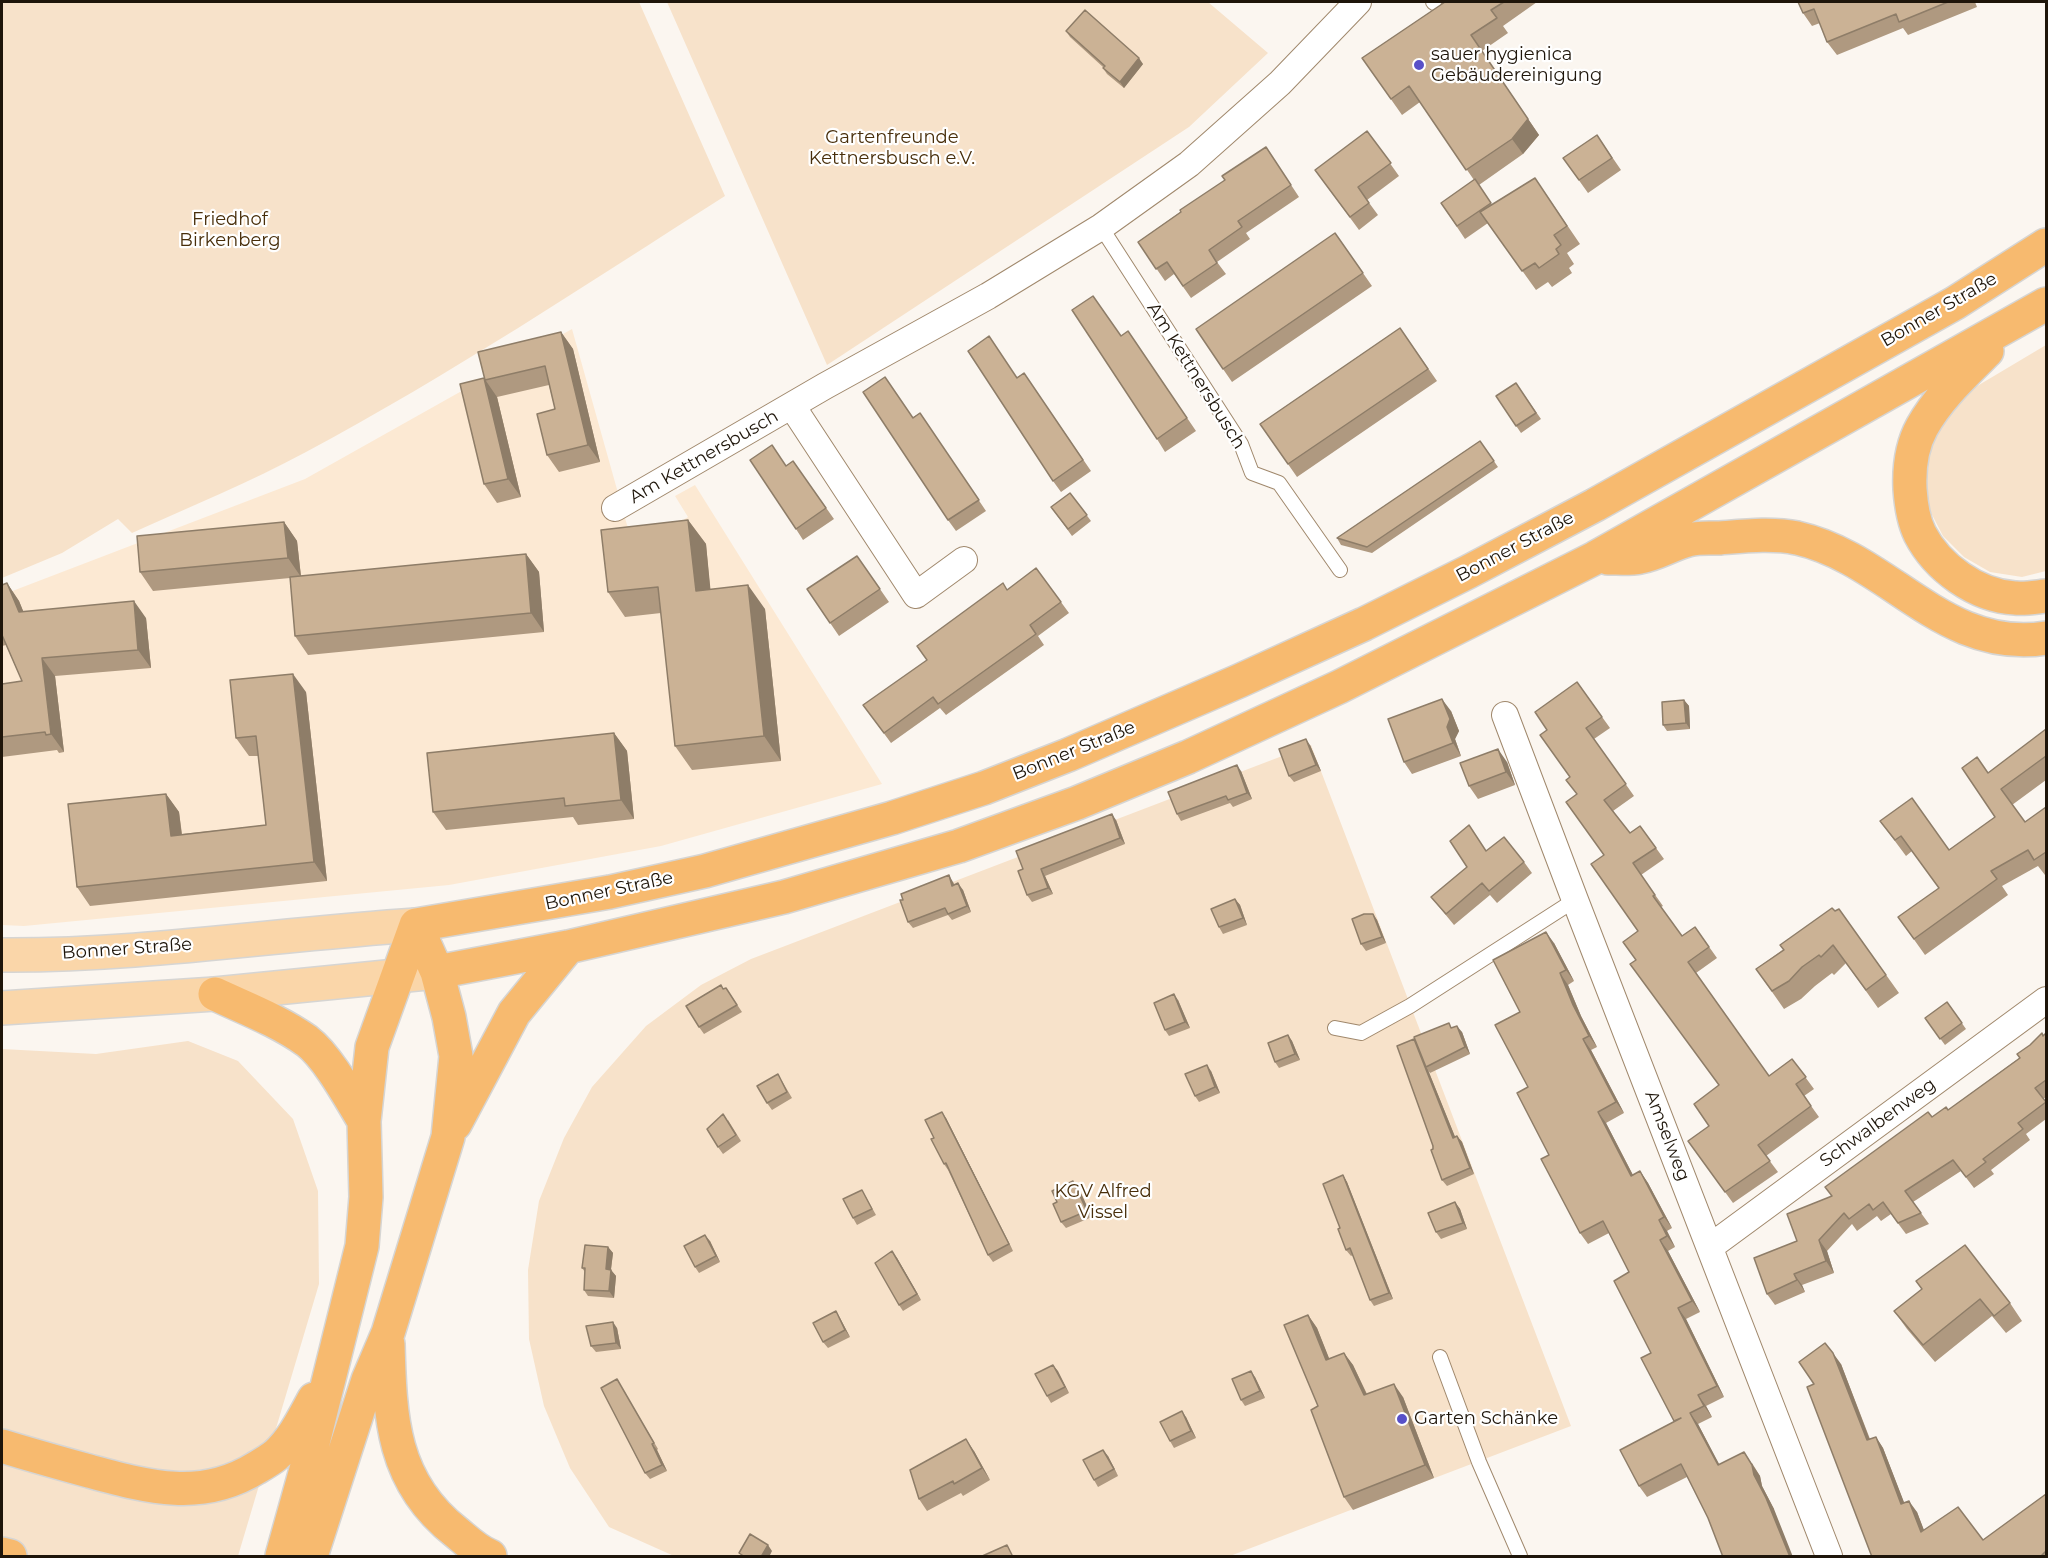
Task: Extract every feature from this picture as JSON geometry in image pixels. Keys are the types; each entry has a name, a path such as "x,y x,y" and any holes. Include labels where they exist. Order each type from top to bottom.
{"highway":[{"name":"Bonner Straße","path":"402,926 600,894 716,868 892,818 984,788 1068,755 1260,672 1364,624 1468,572 1605,500 1934,314 2046,245"},
{"path":"436,972 568,947 784,897 959,846 1077,803 1188,757 1339,687 1595,558 2046,304"},
{"path":"2016,322 1947,390 1921,429 1909,465 1911,508 1920,533 1937,560 1961,579 1987,592 2014,598 2046,596"},
{"path":"1595,558 1640,557 1690,539 1764,535 1797,538 1863,565 1934,613 1974,632 2020,640 2046,638"},
{"path":"293,1554 388,1333 419,1239 448,1137 456,1056 450,1017 436,972 402,926"},
{"path":"293,1554 362,1246 366,1197 364,1121 372,1047 398,977 402,926"},
{"path":"448,1137 514,1013 568,947"},
{"path":"215,994 268,1019 308,1042 337,1076 364,1121"},
{"path":"388,1333 390,1407 400,1455 419,1495 447,1525 490,1557"},
{"path":"2,1446 156,1488 188,1490 215,1486 245,1475 275,1456 293,1436 334,1363"},
{"path":"2,1554 10,1557"}],"main road":[{"name":"Bonner Straße","path":"2,955 136,950 402,926"},
{"path":"2,1008 215,994 436,972"}],"street":[{"name":"Am Kettnersbusch","path":"615,508 988,296 1101,227 1189,164 1280,83 1358,2"},
{"name":"Am Kettnersbusch","path":"792,406 916,595 964,560"},
{"name":"Amselweg","path":"1505,715 1829,1557"},
{"name":"Schwalbenweg","path":"1710,1247 2046,1000"}],"lane":[{"name":"Am Kettnersbusch","path":"1101,227 1241,444 1252,472 1279,483 1341,570"},
{"path":"1335,1028 1361,1033 1410,1006 1575,900"},
{"path":"1440,1357 1479,1462 1520,1557"}],"shaded area":[{"path":"572,329 627,525 640,547 688,517 675,496 695,485 882,784 661,846 449,885 24,926 2,925 2,595 305,479"}],"green space":[{"name":"Friedhof Birkenberg","path":"2,2 639,2 725,196 413,392 306,452 242,484 132,533 118,519 62,553 2,578"},
{"name":"Gartenfreunde Kettnersbusch e.V.","path":"667,2 1208,2 1268,53 1189,127 827,365"},
{"path":"2046,345 2046,571 2022,577 1990,572 1964,557 1943,536 1928,507 1925,480 1926,453 1957,398"},
{"name":"KGV Alfred Vissel","path":"1311,745 1571,1426 1230,1556 674,1556 609,1527 570,1468 544,1406 529,1339 528,1270 539,1201 564,1138 592,1087 646,1026 701,985 751,959"},
{"path":"188,1041 238,1061 293,1119 318,1191 319,1284 238,1556 2,1556 2,1049 96,1054"}],"building":[{"path":"1445,2 1504,2 1491,10 1497,18 1471,35 1528,119 1512,139 1466,170 1409,86 1391,99 1362,58"},
{"path":"1798,2 1948,2 1899,22 1896,14 1827,42 1814,9 1803,13"},
{"path":"1085,10 1139,58 1120,82 1066,31"},
{"path":"1367,131 1391,163 1358,187 1369,203 1350,217 1315,170"},
{"path":"1597,135 1612,158 1579,180 1563,158"},
{"path":"1266,147 1291,185 1238,221 1242,227 1209,250 1217,263 1183,286 1167,262 1156,269 1138,242 1225,180 1222,176"},
{"path":"1535,178 1567,226 1554,235 1561,245 1556,249 1559,254 1539,268 1535,263 1522,271 1480,212"},
{"path":"1475,179 1491,203 1457,226 1441,203"},
{"path":"1335,233 1363,273 1223,369 1196,329"},
{"path":"1093,296 1121,336 1128,331 1187,418 1157,439 1072,310"},
{"path":"1400,328 1428,369 1288,464 1260,424"},
{"path":"561,332 588,445 547,455 537,414 555,409 545,366 485,380 478,352"},
{"path":"989,336 1017,378 1024,373 1083,460 1053,481 968,351"},
{"path":"885,377 913,418 920,413 979,500 948,520 863,392"},
{"path":"484,378 508,479 484,484 460,384"},
{"path":"1516,383 1536,413 1516,426 1496,396"},
{"path":"1480,441 1494,461 1367,547 1337,538"},
{"path":"772,445 786,466 793,461 826,508 796,529 750,460"},
{"path":"1070,493 1087,515 1068,529 1051,507"},
{"path":"688,520 696,591 748,585 764,736 675,746 658,587 608,592 601,530"},
{"path":"284,522 288,558 140,572 137,536"},
{"path":"526,554 531,613 295,636 290,577"},
{"path":"857,556 880,589 830,623 807,589"},
{"path":"1036,568 1061,602 1030,625 1036,634 938,704 933,697 884,733 863,705 927,660 917,646 1003,583 1007,590"},
{"path":"7,583 19,612 134,601 138,650 42,658 51,734 46,735 45,732 2,737 2,684 22,681 2,635 2,585"},
{"path":"293,674 314,862 77,887 68,804 166,794 171,836 266,825 256,736 236,738 230,680"},
{"path":"1577,682 1602,717 1586,728 1626,784 1604,800 1630,833 1640,826 1656,848 1633,863 1682,936 1695,927 1709,947 1688,962 1769,1076 1792,1059 1806,1077 1796,1084 1811,1106 1758,1145 1770,1161 1725,1192 1688,1141 1709,1126 1694,1104 1719,1085 1630,964 1636,960 1623,942 1638,931 1591,864 1604,855 1566,802 1577,794 1566,780 1570,777 1540,735 1547,730 1535,712"},
{"path":"1442,699 1450,719 1447,727 1453,743 1404,762 1388,719"},
{"path":"1684,700 1686,723 1663,725 1662,702"},
{"path":"2046,729 2046,756 2001,789 2025,822 2046,807 2046,852 2034,860 2028,850 1991,871 1997,879 1914,939 1898,917 1939,888 1901,836 1895,840 1880,821 1912,798 1949,850 1995,817 1962,768 1977,757 1988,773"},
{"path":"614,733 621,800 565,806 564,798 433,812 427,753"},
{"path":"1306,739 1316,765 1289,776 1279,749"},
{"path":"1498,749 1506,772 1469,786 1460,763"},
{"path":"1237,765 1247,793 1228,800 1226,796 1177,814 1168,792"},
{"path":"1112,814 1120,838 1041,869 1048,888 1027,895 1018,871 1023,869 1016,851"},
{"path":"1469,825 1486,851 1504,837 1524,862 1489,891 1482,883 1446,914 1431,897 1467,867 1450,841"},
{"path":"949,875 952,886 958,883 967,906 948,914 945,908 908,922 900,900 903,900 901,894"},
{"path":"1235,899 1243,918 1219,927 1211,909"},
{"path":"1832,908 1835,911 1839,909 1886,975 1866,990 1833,945 1821,957 1819,955 1802,967 1789,981 1772,991 1756,969 1784,950 1780,945"},
{"path":"1364,914 1373,914 1382,937 1361,944 1352,919"},
{"path":"1546,932 1566,970 1560,973 1589,1036 1583,1039 1616,1102 1598,1112 1631,1176 1640,1171 1664,1217 1659,1220 1667,1236 1660,1240 1692,1301 1678,1308 1717,1386 1698,1395 1704,1406 1690,1413 1718,1465 1744,1452 1752,1465 1754,1475 1790,1557 1723,1557 1708,1518 1681,1464 1639,1486 1620,1450 1681,1418 1674,1421 1641,1358 1651,1353 1614,1281 1629,1272 1603,1221 1580,1233 1541,1159 1549,1155 1517,1093 1528,1087 1495,1025 1520,1012 1493,960"},
{"path":"721,985 723,989 726,988 737,1005 699,1027 686,1006"},
{"path":"1174,994 1185,1022 1165,1030 1154,1003"},
{"path":"1947,1002 1962,1023 1940,1039 1925,1018"},
{"path":"1449,1023 1451,1028 1457,1026 1465,1047 1426,1067 1414,1037"},
{"path":"2042,1033 2043,1036 2046,1033 2046,1080 2035,1088 2046,1102 2018,1123 2023,1129 1983,1159 1986,1162 1966,1177 1953,1160 1905,1191 1921,1213 1898,1223 1883,1202 1873,1210 1869,1204 1849,1219 1844,1213 1819,1240 1826,1261 1794,1274 1797,1280 1767,1294 1754,1258 1797,1241 1787,1214 1832,1196 1825,1187 1928,1112 1932,1117 1946,1107 1948,1110 2020,1058 2017,1054"},
{"path":"1288,1035 1295,1054 1275,1062 1268,1043"},
{"path":"1414,1039 1453,1138 1457,1136 1470,1168 1442,1180 1431,1150 1433,1146 1397,1046"},
{"path":"1207,1065 1215,1087 1195,1096 1185,1074"},
{"path":"778,1074 787,1092 767,1103 757,1086"},
{"path":"942,1112 1009,1244 988,1255 946,1163 944,1164 931,1139 934,1138 925,1120"},
{"path":"723,1114 736,1135 718,1147 707,1129"},
{"path":"1343,1175 1389,1293 1370,1300 1350,1248 1346,1250 1323,1184"},
{"path":"1073,1181 1087,1211 1061,1222 1053,1204 1057,1202 1052,1191"},
{"path":"862,1190 872,1209 853,1218 843,1199"},
{"path":"1455,1202 1463,1223 1436,1232 1428,1213"},
{"path":"705,1235 716,1256 695,1267 684,1246"},
{"path":"585,1245 608,1247 606,1269 611,1270 609,1291 584,1290 585,1268 582,1268"},
{"path":"1965,1245 2010,1303 1994,1316 1980,1299 1923,1345 1894,1311 1922,1289 1916,1281"},
{"path":"892,1251 917,1294 899,1305 875,1263"},
{"path":"836,1311 845,1330 823,1342 813,1323"},
{"path":"1308,1315 1326,1360 1344,1353 1364,1395 1394,1384 1425,1465 1344,1497 1311,1410 1318,1406 1284,1325"},
{"path":"613,1322 616,1343 591,1346 586,1326"},
{"path":"1825,1343 1833,1353 1867,1440 1876,1437 1901,1504 1909,1501 1921,1532 1958,1507 1983,1540 2046,1494 2046,1551 2040,1557 1872,1557 1807,1387 1814,1384 1799,1362"},
{"path":"1053,1365 1065,1387 1047,1396 1035,1374"},
{"path":"1251,1371 1260,1391 1241,1400 1232,1379"},
{"path":"617,1379 654,1443 652,1444 662,1465 645,1473 601,1388"},
{"path":"1182,1411 1191,1431 1170,1441 1160,1422"},
{"path":"966,1439 982,1468 954,1484 953,1481 919,1499 910,1470"},
{"path":"1103,1450 1114,1469 1094,1480 1083,1460"},
{"path":"750,1534 768,1545 761,1557 745,1557 739,1553"},
{"path":"1007,1545 1013,1557 980,1557"}],"place":[{"name":"sauer hygienica Gebäudereinigung","path":"1419,65"},
{"name":"Garten Schänke","path":"1402,1419"}]}
